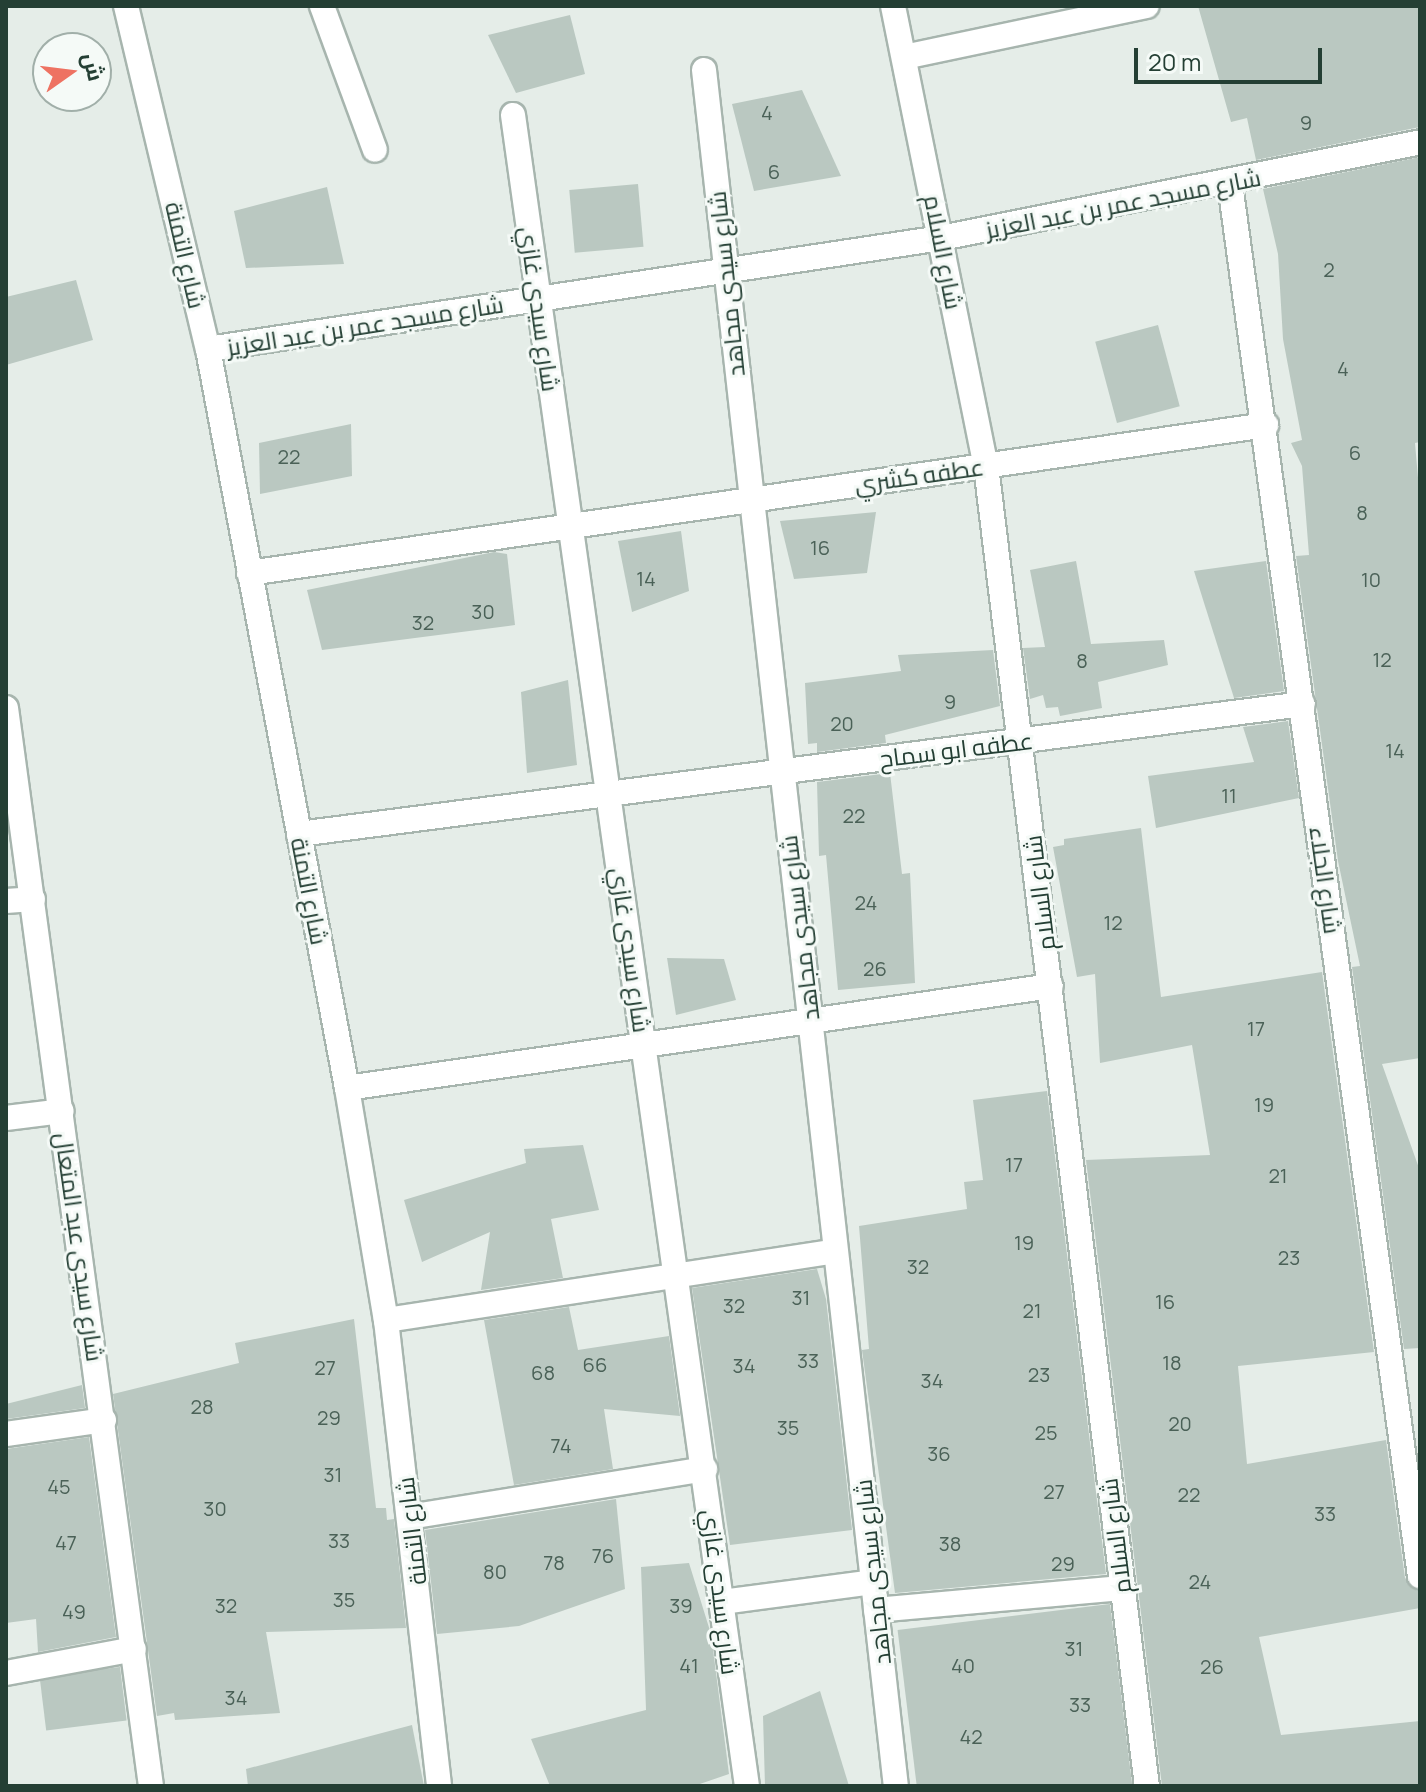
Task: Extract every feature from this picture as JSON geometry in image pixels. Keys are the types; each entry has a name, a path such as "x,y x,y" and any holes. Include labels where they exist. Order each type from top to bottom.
{"street":[{"name":"شارع التمنة","path":"126,6 208,349 347,1088 386,1320 439,1786"},
{"path":"322,6 375,150"},
{"name":"شارع السلام","path":"893,6 986,466 1147,1786"},
{"path":"904,57 1147,6"},
{"name":"شارع سيدى مجاهد","path":"704,70 896,1786"},
{"name":"شارع سيدى غازي","path":"513,115 747,1786"},
{"name":"شارع مسجد عمر بن عبد العزيز","path":"208,349 941,238 1230,184 1420,142"},
{"name":"شارع الجلاء","path":"1230,184 1266,425 1420,1576"},
{"name":"عطفه كشري","path":"249,573 1266,425"},
{"name":"عطفه ابو سماح","path":"299,834 1303,704"},
{"name":"شارع سيدى عبد المتعال","path":"6,708 151,1786"},
{"path":"6,901 33,899"},
{"path":"347,1088 1051,986"},
{"path":"6,1118 62,1111"},
{"path":"386,1320 835,1251"},
{"path":"6,1434 104,1420"},
{"path":"409,1517 705,1469"},
{"path":"722,1602 873,1582"},
{"path":"876,1610 1121,1588"},
{"path":"6,1673 134,1649"}],"building":[{"path":"1198,6 1420,6 1420,127 1256,160 1247,118 1231,122"},
{"path":"570,15 585,74 516,93 488,35"},
{"path":"802,90 841,176 754,191 732,104"},
{"path":"1420,157 1420,442 1415,443 1420,501 1420,1058 1382,1064 1420,1171 1420,1348 1404,1349 1352,967 1360,966 1338,861 1296,556 1309,555 1302,466 1291,443 1302,440 1283,339 1278,254 1263,189"},
{"path":"638,184 643,247 575,253 569,190"},
{"path":"327,187 344,264 246,268 234,211"},
{"path":"76,280 93,340 6,365 6,297"},
{"path":"1158,325 1180,406 1117,423 1095,342"},
{"path":"351,424 352,476 260,494 259,443"},
{"path":"876,512 867,573 794,579 780,521"},
{"path":"681,531 689,591 632,612 618,541"},
{"path":"494,552 507,554 515,625 322,650 307,590"},
{"path":"1076,561 1091,644 1164,640 1168,665 1098,682 1102,708 1060,716 1058,707 1046,708 1043,695 1030,699 1023,648 1045,647 1030,570"},
{"path":"1266,561 1284,691 1234,698 1194,571"},
{"path":"993,650 1000,706 885,735 886,743 817,752 817,743 808,744 805,683 901,671 898,655"},
{"path":"568,680 577,765 527,773 521,692"},
{"path":"1288,721 1299,798 1156,828 1148,776 1254,762 1243,727"},
{"path":"890,773 902,874 910,873 915,983 838,990 826,855 819,856 817,782"},
{"path":"1141,828 1161,997 1322,972 1374,1352 1238,1366 1247,1464 1386,1440 1405,1578 1420,1591 1420,1608 1259,1637 1281,1735 1420,1721 1420,1786 1162,1786 1086,1160 1210,1155 1192,1045 1100,1063 1095,974 1077,977 1053,847 1064,845 1064,839"},
{"path":"667,958 724,959 736,1000 676,1015"},
{"path":"1047,1091 1106,1574 895,1593 862,1350 869,1349 859,1226 967,1209 964,1182 983,1180 973,1100"},
{"path":"583,1145 599,1210 551,1219 563,1278 481,1290 490,1232 422,1262 404,1200 526,1163 524,1149"},
{"path":"817,1269 826,1299 852,1530 730,1545 692,1288"},
{"path":"569,1307 578,1350 669,1336 680,1416 604,1409 613,1469 514,1485 484,1320"},
{"path":"354,1319 376,1508 386,1508 387,1520 394,1519 406,1628 266,1632 280,1713 175,1720 174,1713 157,1716 113,1394 239,1363 235,1343"},
{"path":"82,1385 85,1408 6,1419 6,1404"},
{"path":"89,1437 116,1637 38,1652 36,1619 6,1623 6,1449"},
{"path":"616,1499 625,1589 519,1626 437,1634 425,1530"},
{"path":"689,1563 711,1634 729,1774 694,1786 550,1786 531,1739 646,1710 641,1567"},
{"path":"1110,1604 1132,1786 917,1786 898,1630"},
{"path":"120,1667 127,1721 46,1730 40,1677"},
{"path":"820,1691 849,1786 765,1786 763,1716"},
{"path":"412,1725 424,1786 248,1786 246,1769"}]}
